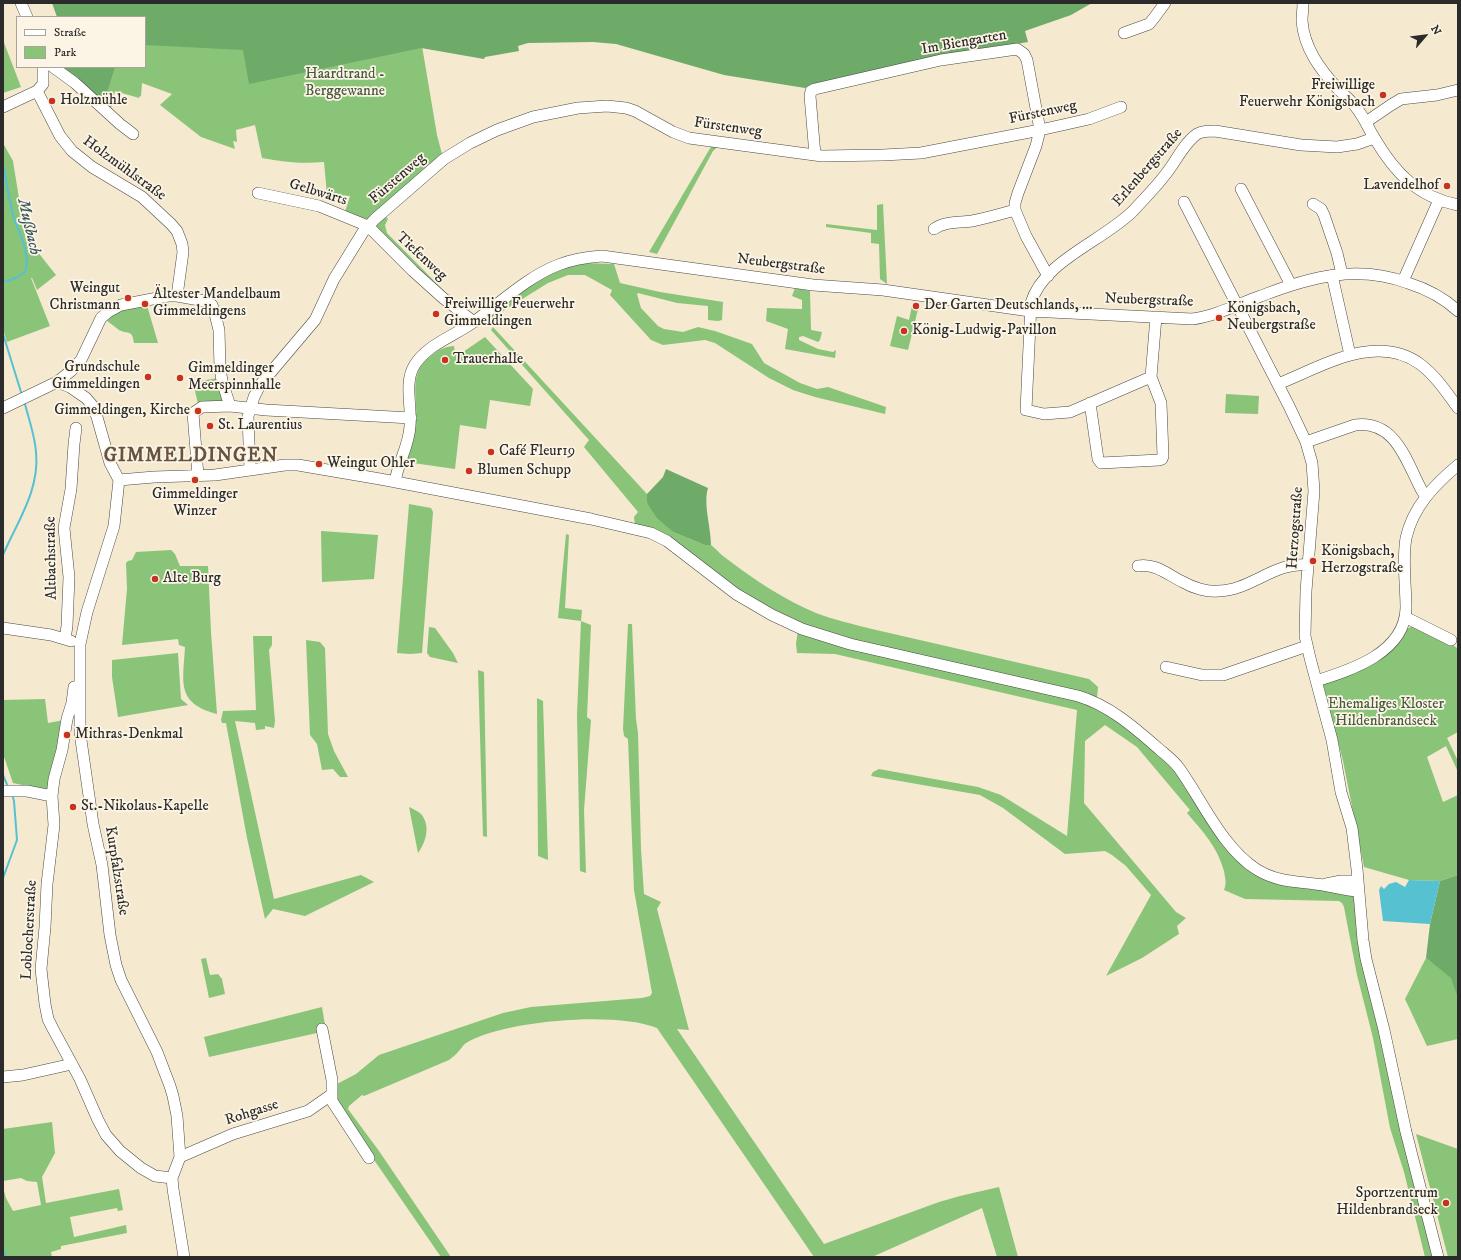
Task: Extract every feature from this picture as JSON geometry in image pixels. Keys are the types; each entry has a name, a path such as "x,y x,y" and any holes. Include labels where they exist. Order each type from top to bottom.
{"street":[{"path":"21,3 27,16"},
{"path":"1124,33 1149,24 1165,3"},
{"path":"1303,3 1302,21 1307,42 1315,60 1336,87 1357,108 1385,156 1403,177 1420,191 1440,200 1458,205"},
{"name":"Im Biengarten","path":"815,155 810,96 811,91 941,60 1017,49 1024,54 1027,60 1040,130 1036,146 1018,193 1015,203 1015,210"},
{"path":"3,107 37,92 43,84 43,68"},
{"path":"54,68 75,83 133,134"},
{"path":"1366,122 1401,99 1437,95 1458,90"},
{"name":"Holzmühlstraße","path":"37,92 60,136 72,151 92,168 142,197 171,224 176,231 182,244 183,252 177,296"},
{"name":"Fürstenweg","path":"250,469 248,416 260,385 315,320 340,268 368,226 435,167 459,149 497,130 515,123 555,112 578,108 618,106 635,111 673,132 689,138 815,155 883,155 921,152 1040,130 1089,119 1121,107"},
{"name":"Erlenbergstraße","path":"1090,403 1070,412 1044,414 1026,410 1030,311 1032,298 1048,276 1076,252 1112,229 1125,218 1164,176 1191,139 1199,133 1215,131 1301,145 1337,147 1357,144 1374,138"},
{"path":"1241,189 1291,285"},
{"name":"Gelbwärts","path":"258,193 319,206 368,226"},
{"path":"1404,281 1440,200"},
{"name":"Herzogstraße","path":"1184,202 1278,384 1306,442 1312,463 1314,481 1305,622 1307,646 1332,740 1341,792 1352,828 1359,886 1363,940 1368,965 1408,1140 1438,1257"},
{"path":"1314,204 1321,209 1324,215 1337,253 1337,274 1350,355"},
{"path":"934,229 942,224 972,221 1015,210 1026,236 1048,276"},
{"name":"Tiefenweg","path":"368,226 412,271 474,322"},
{"name":"Neubergstraße","path":"395,482 397,470 406,448 411,418 409,382 411,372 420,358 439,343 474,322 511,293 542,273 557,265 578,258 602,256 813,285 883,290 1030,311 1192,319 1201,318 1291,285 1337,274 1364,273 1380,274 1404,281 1431,292 1458,311"},
{"path":"3,408 57,382 71,371 81,360 104,315 121,305 168,296 177,296 205,301 212,304 219,330 220,368 222,381 230,406"},
{"path":"1151,377 1090,403 1099,462 1105,463 1162,459 1161,403 1151,377 1156,317"},
{"path":"1278,384 1350,355 1383,350 1410,358 1430,373 1458,408"},
{"path":"57,382 70,387 86,398 94,408 110,463 119,480 154,476 215,475 250,469 291,465 380,479 591,519 651,533 666,541 746,601 781,620 820,636 1092,700 1150,741 1177,766 1228,842 1248,863 1262,872 1289,882 1324,885 1341,881 1359,886"},
{"path":"198,476 193,413 202,407 230,406 411,418"},
{"path":"1306,442 1355,425 1362,424 1379,427 1386,431 1396,442 1426,496"},
{"name":"Altbachstraße","path":"65,640 69,576 64,528 71,489 76,428"},
{"path":"1316,681 1349,669 1381,653 1388,647 1398,634 1405,617 1405,545 1407,536 1414,517 1426,496 1436,484 1458,465"},
{"name":"Kurpfalzstraße","path":"119,480 114,526 87,612 80,644 80,733 93,824 102,865 113,950 121,980 157,1052 170,1086 177,1116 180,1157 172,1178 184,1257"},
{"path":"1138,566 1151,566 1195,588 1218,591 1240,586 1290,565 1308,565"},
{"path":"1405,617 1451,640"},
{"path":"3,628 36,632 80,644"},
{"path":"1166,667 1202,675 1223,675 1307,646"},
{"name":"Loblocherstraße","path":"79,658 75,666 72,703 54,779 52,796 54,825 47,884 46,927 41,968 42,988 48,1019 72,1064 98,1120 112,1142 128,1159 147,1172 156,1176 172,1178"},
{"path":"5,791 19,790 52,796"},
{"path":"322,1029 332,1080 331,1095 334,1107 369,1158"},
{"path":"3,1077 23,1075 72,1064"},
{"name":"Rohgasse","path":"180,1157 233,1134 308,1111 331,1095"}],"green space":[{"path":"52,3 1092,3 1071,15 1025,31 1028,42 941,56 812,84 805,88 724,75 616,44 593,42 528,43 518,46 519,51 485,57 484,59 421,48 249,84 243,50 146,45 146,16 57,16"},
{"name":"Haardtrand - Berggewanne","path":"107,3 422,46 437,135 443,158 372,218 367,219 344,215 350,196 327,194 324,162 308,163 278,161 262,158 255,125 236,130 237,142 233,141 235,149 201,137 160,105 172,94 142,83 141,96 139,98 115,91 110,113 66,68 146,68 146,16"},
{"path":"3,40 21,87 3,93"},
{"path":"64,68 115,68 103,105"},
{"path":"3,143 13,161 25,236 56,275 37,290 31,278 50,326 7,342 3,329"},
{"path":"712,145 720,145 713,151 657,254 649,252"},
{"path":"883,204 887,284 880,279 879,244 871,243 871,233 826,227 826,224 877,230 877,205"},
{"path":"384,215 388,219 385,225 387,233 446,293 440,293 375,228 376,223"},
{"path":"584,263 614,264 620,283 660,292 723,302 722,320 718,321 708,320 708,306 677,303 637,294 641,308 658,326 664,329 683,332 698,327 715,331 752,344 764,363 800,383 817,389 828,387 886,407 885,414 815,397 793,390 769,378 715,343 705,340 663,345 651,340 610,295 612,290 585,275 568,275 548,283 503,311 489,322 486,322 487,318 541,279 560,270"},
{"path":"795,288 810,291 811,330 822,332 818,342 803,336 799,337 799,340 818,349 833,352 836,350 835,358 785,349 788,329 766,321 767,308 802,309 802,300 792,296"},
{"path":"146,302 158,343 134,343 130,333 119,330 106,320 115,313"},
{"path":"919,305 908,350 890,346 897,316 909,320 912,306"},
{"path":"493,327 647,494 647,503 673,532 705,545 711,545 758,581 793,602 816,613 872,629 1089,679 1098,687 1097,698 828,634 757,603 635,525 634,517 638,512 584,447 589,440 491,330"},
{"path":"485,337 533,389 530,406 490,400 486,429 460,425 455,469 406,462 415,425 415,385 419,369 424,362 440,350 454,346 455,353 463,352"},
{"path":"219,378 225,402 198,404 193,382"},
{"path":"1226,394 1259,396 1258,414 1225,413"},
{"path":"666,469 708,488 706,501 711,545 705,545 673,532 657,518 647,503 647,494 663,477"},
{"path":"409,504 431,508 433,512 422,653 410,654 397,653"},
{"path":"321,531 378,535 374,579 322,582"},
{"path":"566,534 569,535 565,608 582,610 581,621 558,618"},
{"path":"171,550 175,554 180,566 208,566 217,714 194,704 188,697 183,681 185,647 179,645 178,639 122,645 127,589 126,563 132,560 136,552"},
{"path":"581,621 591,625 587,717 591,720 584,810 586,873 580,871 577,714"},
{"path":"628,624 632,624 644,894 661,902 657,909 689,1030 677,1029 824,1244 939,1202 999,1187 1018,1257 997,1257 982,1208 872,1257 814,1257 657,1028 639,1023 616,1020 561,1020 506,1029 483,1035 466,1043 449,1060 364,1096 362,1095 349,1106 348,1109 379,1151 451,1257 441,1257 341,1112 335,1096 335,1085 356,1074 379,1055 503,1013 531,1007 642,998 650,996 652,993 634,890 628,739 624,736 623,729"},
{"name":"Ehemaliges Kloster Hildenbrandseck","path":"1413,626 1448,641 1458,649 1458,732 1447,738 1458,761 1458,772 1446,746 1427,757 1443,802 1458,795 1458,875 1440,881 1409,880 1364,867 1343,761 1323,684 1336,679 1406,629"},
{"path":"429,627 435,628 453,653 458,663 430,657 427,653"},
{"path":"798,630 1080,701 1107,713 1174,766 1231,851 1250,871 1260,877 1281,885 1355,894 1434,1257 1425,1257 1404,1172 1390,1128 1373,1038 1357,975 1342,903 1339,901 1245,899 1224,890 1226,880 1218,854 1209,840 1187,813 1190,810 1137,747 1105,725 1085,741 1084,803 1176,912 1186,918 1177,926 1179,934 1142,958 1106,976 1151,895 1126,866 1105,851 1065,854 1003,808 980,795 871,776 873,772 879,769 978,787 1001,795 1067,836 1077,710 835,654 797,653 796,644"},
{"path":"253,636 272,636 272,645 269,650 275,721 274,728 265,726 265,729 256,730 255,723 235,721 274,899 361,875 374,882 305,916 273,909 265,919 247,838 226,723 222,723 221,720 223,711 256,710"},
{"path":"306,640 320,642 325,648 328,734 334,751 348,777 340,777 333,769 322,770 317,744 310,735"},
{"path":"178,653 181,699 188,705 118,717 112,677 112,660"},
{"path":"478,670 484,672 487,837 483,836"},
{"path":"537,698 543,701 548,860 538,856"},
{"path":"45,699 48,723 64,720 49,787 45,790 13,783 3,754 3,700"},
{"path":"409,807 421,814 427,829 425,839 418,853"},
{"path":"1458,875 1458,998 1451,978 1426,958 1430,924 1440,881"},
{"path":"206,958 210,975 218,974 222,979 225,994 209,998 201,959"},
{"path":"1426,958 1452,978 1458,998 1458,1039 1427,1046 1405,999"},
{"path":"322,1007 326,1031 209,1057 204,1037"},
{"path":"52,1122 55,1153 42,1177 46,1203 119,1189 123,1210 118,1211 117,1208 70,1217 74,1237 126,1225 127,1233 61,1246 61,1249 51,1252 52,1257 3,1257 3,1187 6,1198 13,1211 41,1205 37,1182 27,1181 21,1178 3,1181 3,1129"},
{"name":"Sportzentrum Hildenbrandseck","path":"1416,1134 1458,1149 1458,1257 1448,1257"}],"water":[{"path":"1409,880 1440,881 1430,924 1383,921 1379,890 1381,886 1384,889 1389,884 1396,882 1405,887"}],"waterway":[{"name":"Mußbach","path":"3,164 13,215 23,241 27,262 26,269 22,274 16,278 3,282"},
{"name":"Mußbach","path":"3,334 21,392"},
{"name":"Mußbach","path":"3,555 31,493 36,466 36,452 33,434 25,404"},
{"name":"Mußbach","path":"3,775 8,787"},
{"name":"Mußbach","path":"3,878 17,840 14,801 12,794"},
{"name":"Mußbach","path":"3,1249 6,1257"}],"place":[{"name":"Freiwillige Feuerwehr Königsbach","path":"1383,95"},
{"name":"Holzmühle","path":"52,101"},
{"name":"Lavendelhof","path":"1447,186"},
{"name":"Weingut Christmann","path":"128,298"},
{"name":"Ältester Mandelbaum Gimmeldingens","path":"145,304"},
{"name":"Der Garten Deutschlands, ...","path":"916,306"},
{"name":"Freiwillige Feuerwehr Gimmeldingen","path":"436,314"},
{"name":"Königsbach, Neubergstraße","path":"1219,318"},
{"name":"König-Ludwig-Pavillon","path":"904,331"},
{"name":"Trauerhalle","path":"445,360"},
{"name":"Grundschule Gimmeldingen","path":"148,377"},
{"name":"Gimmeldinger Meerspinnhalle","path":"180,378"},
{"name":"Gimmeldingen, Kirche","path":"198,411"},
{"name":"St. Laurentius","path":"210,426"},
{"name":"Café Fleur19","path":"491,452"},
{"name":"Weingut Ohler","path":"319,464"},
{"name":"Blumen Schupp","path":"469,471"},
{"name":"Gimmeldinger Winzer","path":"195,480"},
{"name":"Königsbach, Herzogstraße","path":"1313,561"},
{"name":"Alte Burg","path":"155,579"},
{"name":"Mithras-Denkmal","path":"67,735"},
{"name":"St.-Nikolaus-Kapelle","path":"73,807"},
{"name":"Sportzentrum Hildenbrandseck","path":"1446,1203"}],"district":[{"name":"GIMMELDINGEN","path":"191,457"}]}
